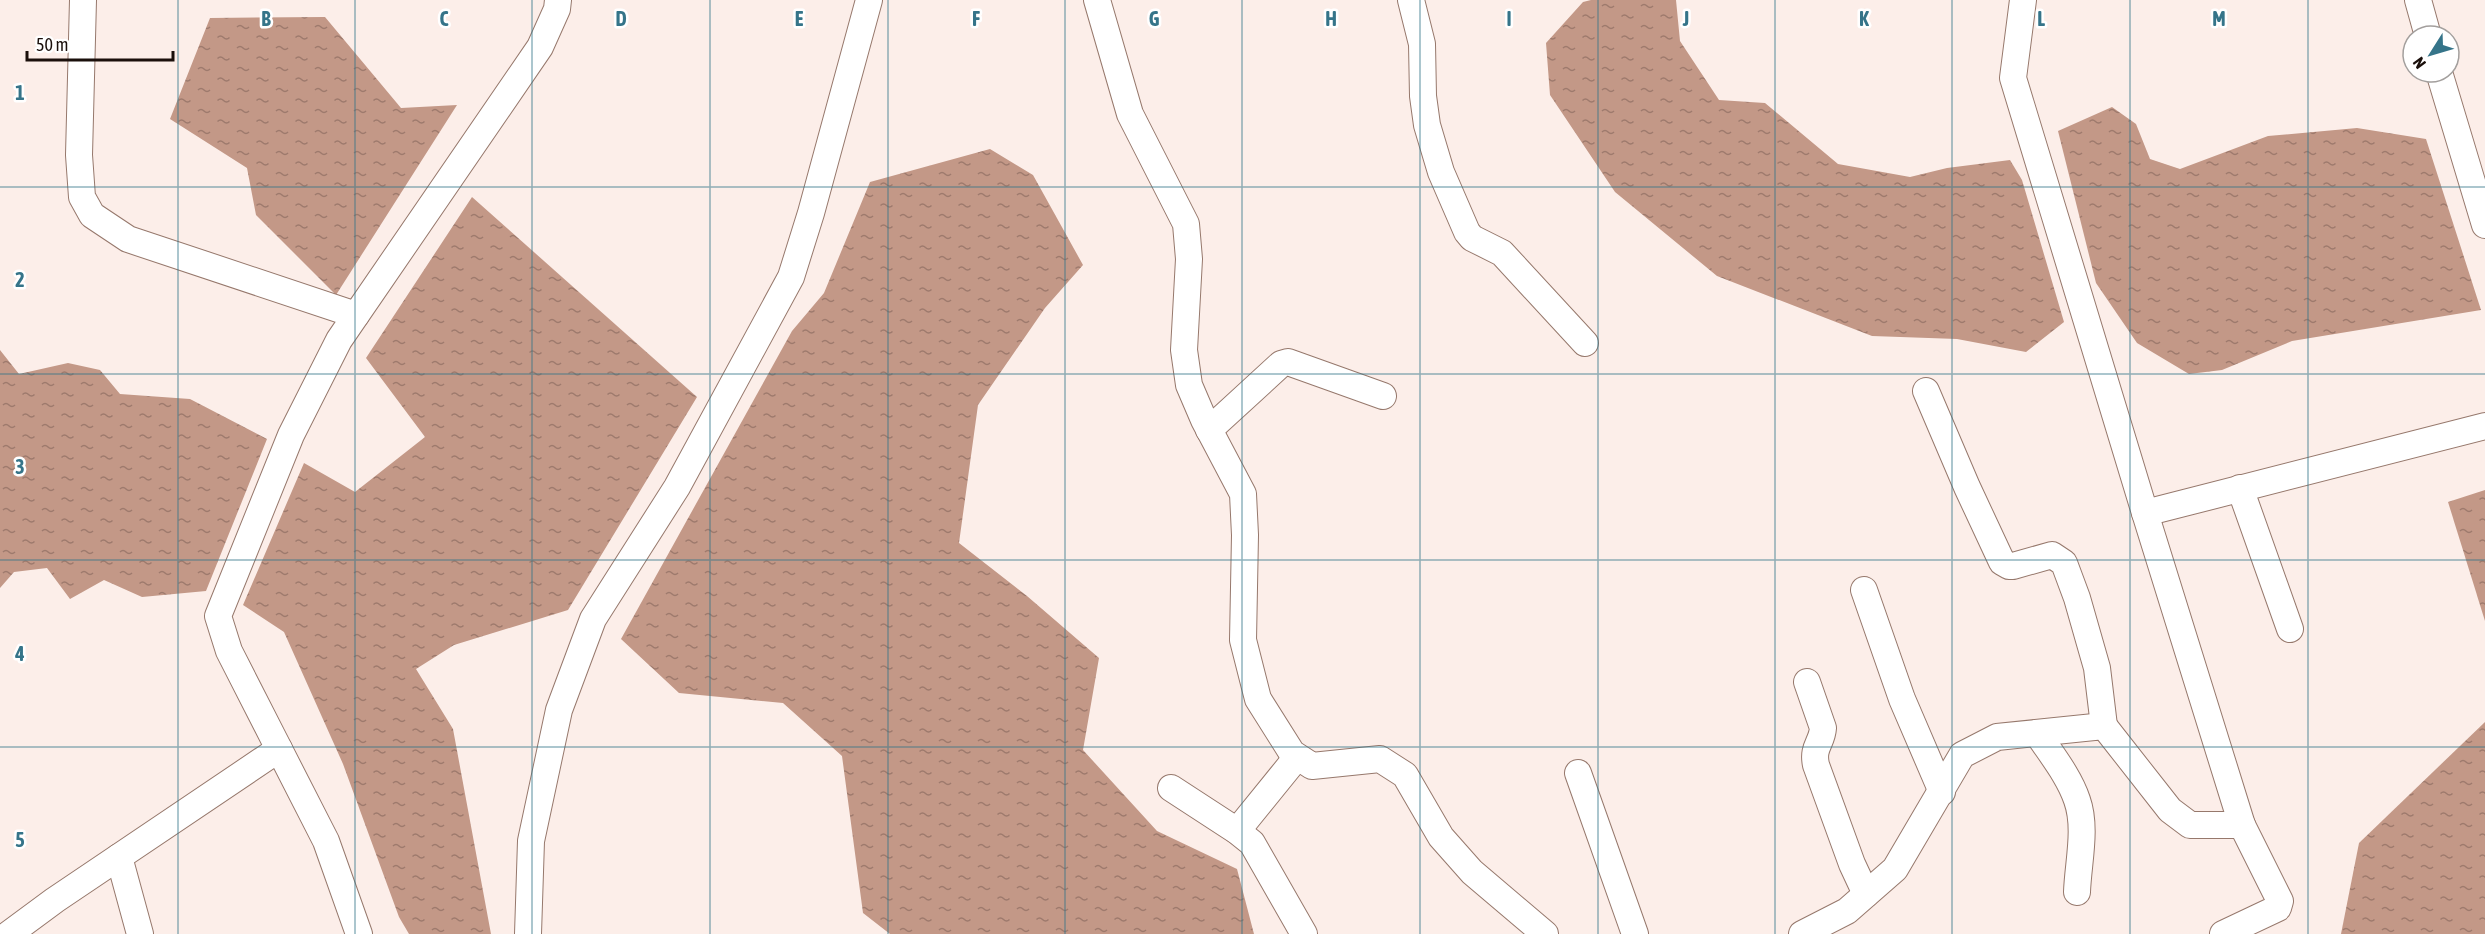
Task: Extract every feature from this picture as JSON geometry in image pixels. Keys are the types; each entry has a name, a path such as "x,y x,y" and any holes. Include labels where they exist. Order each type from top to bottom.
{"street":[{"path":"83,0 79,155 82,198 92,215 128,239 356,315"},
{"path":"359,934 326,841 229,651 218,616 291,435 339,340 540,47 557,9 558,0"},
{"path":"528,934 531,841 559,710 593,619 677,487 790,277 811,213 869,0"},
{"path":"1097,0 1130,114 1185,224 1189,259 1184,350 1189,385 1209,430 1243,494 1245,535 1243,640 1258,699 1292,753 1312,766 1380,759 1405,775 1441,837 1464,863 1545,934"},
{"path":"1411,0 1422,44 1423,96 1427,125 1441,172 1467,232 1472,238 1502,253 1585,344"},
{"path":"2023,0 2013,78 2242,825 2280,901 2278,908 2223,934"},
{"path":"2418,0 2425,24"},
{"path":"2443,84 2485,225"},
{"path":"1209,430 1281,364 1288,362 1383,396"},
{"path":"1926,391 2002,562 2013,566 2052,555 2064,563 2077,598 2097,668 2104,726 2176,815 2190,825 2242,825"},
{"path":"2145,513 2485,426"},
{"path":"2240,488 2290,629"},
{"path":"1864,590 1902,699 1942,792"},
{"path":"1807,682 1823,728 1815,748 1816,765 1852,864 1866,894"},
{"path":"1802,934 1847,911 1894,869 1962,755 1997,737 2104,726"},
{"path":"2037,733 2077,800 2081,823 2077,892"},
{"path":"9,934 279,749"},
{"path":"1237,831 1297,757"},
{"path":"1578,773 1635,934"},
{"path":"1171,788 1252,843 1304,934"},
{"path":"119,857 140,934"}],"water":[{"path":"1591,0 1676,0 1680,41 1719,100 1765,103 1838,164 1910,177 1947,168 2010,160 2022,180 2064,322 2026,352 1957,339 1872,336 1717,276 1615,192 1550,95 1546,43 1583,2"},
{"path":"325,17 401,108 457,105 336,295 256,215 247,168 170,119 210,18"},
{"path":"2112,107 2136,124 2150,159 2180,169 2268,136 2357,128 2426,139 2481,310 2292,341 2222,370 2189,374 2137,343 2096,283 2058,131"},
{"path":"990,149 1033,175 1083,265 1045,308 978,405 959,543 1027,596 1099,658 1083,750 1157,831 1237,869 1254,934 890,934 863,913 842,756 783,703 679,693 621,639 792,331 824,293 870,182"},
{"path":"472,197 697,397 568,610 454,645 416,669 453,729 491,934 409,934 399,917 343,764 284,632 243,605 304,463 355,492 425,437 366,358"},
{"path":"0,350 19,374 68,363 100,370 120,394 190,399 267,439 206,591 142,597 104,580 70,599 47,568 14,572 0,588"},
{"path":"2485,490 2485,621 2448,502"},
{"path":"2485,722 2485,934 2341,934 2359,843"}]}
